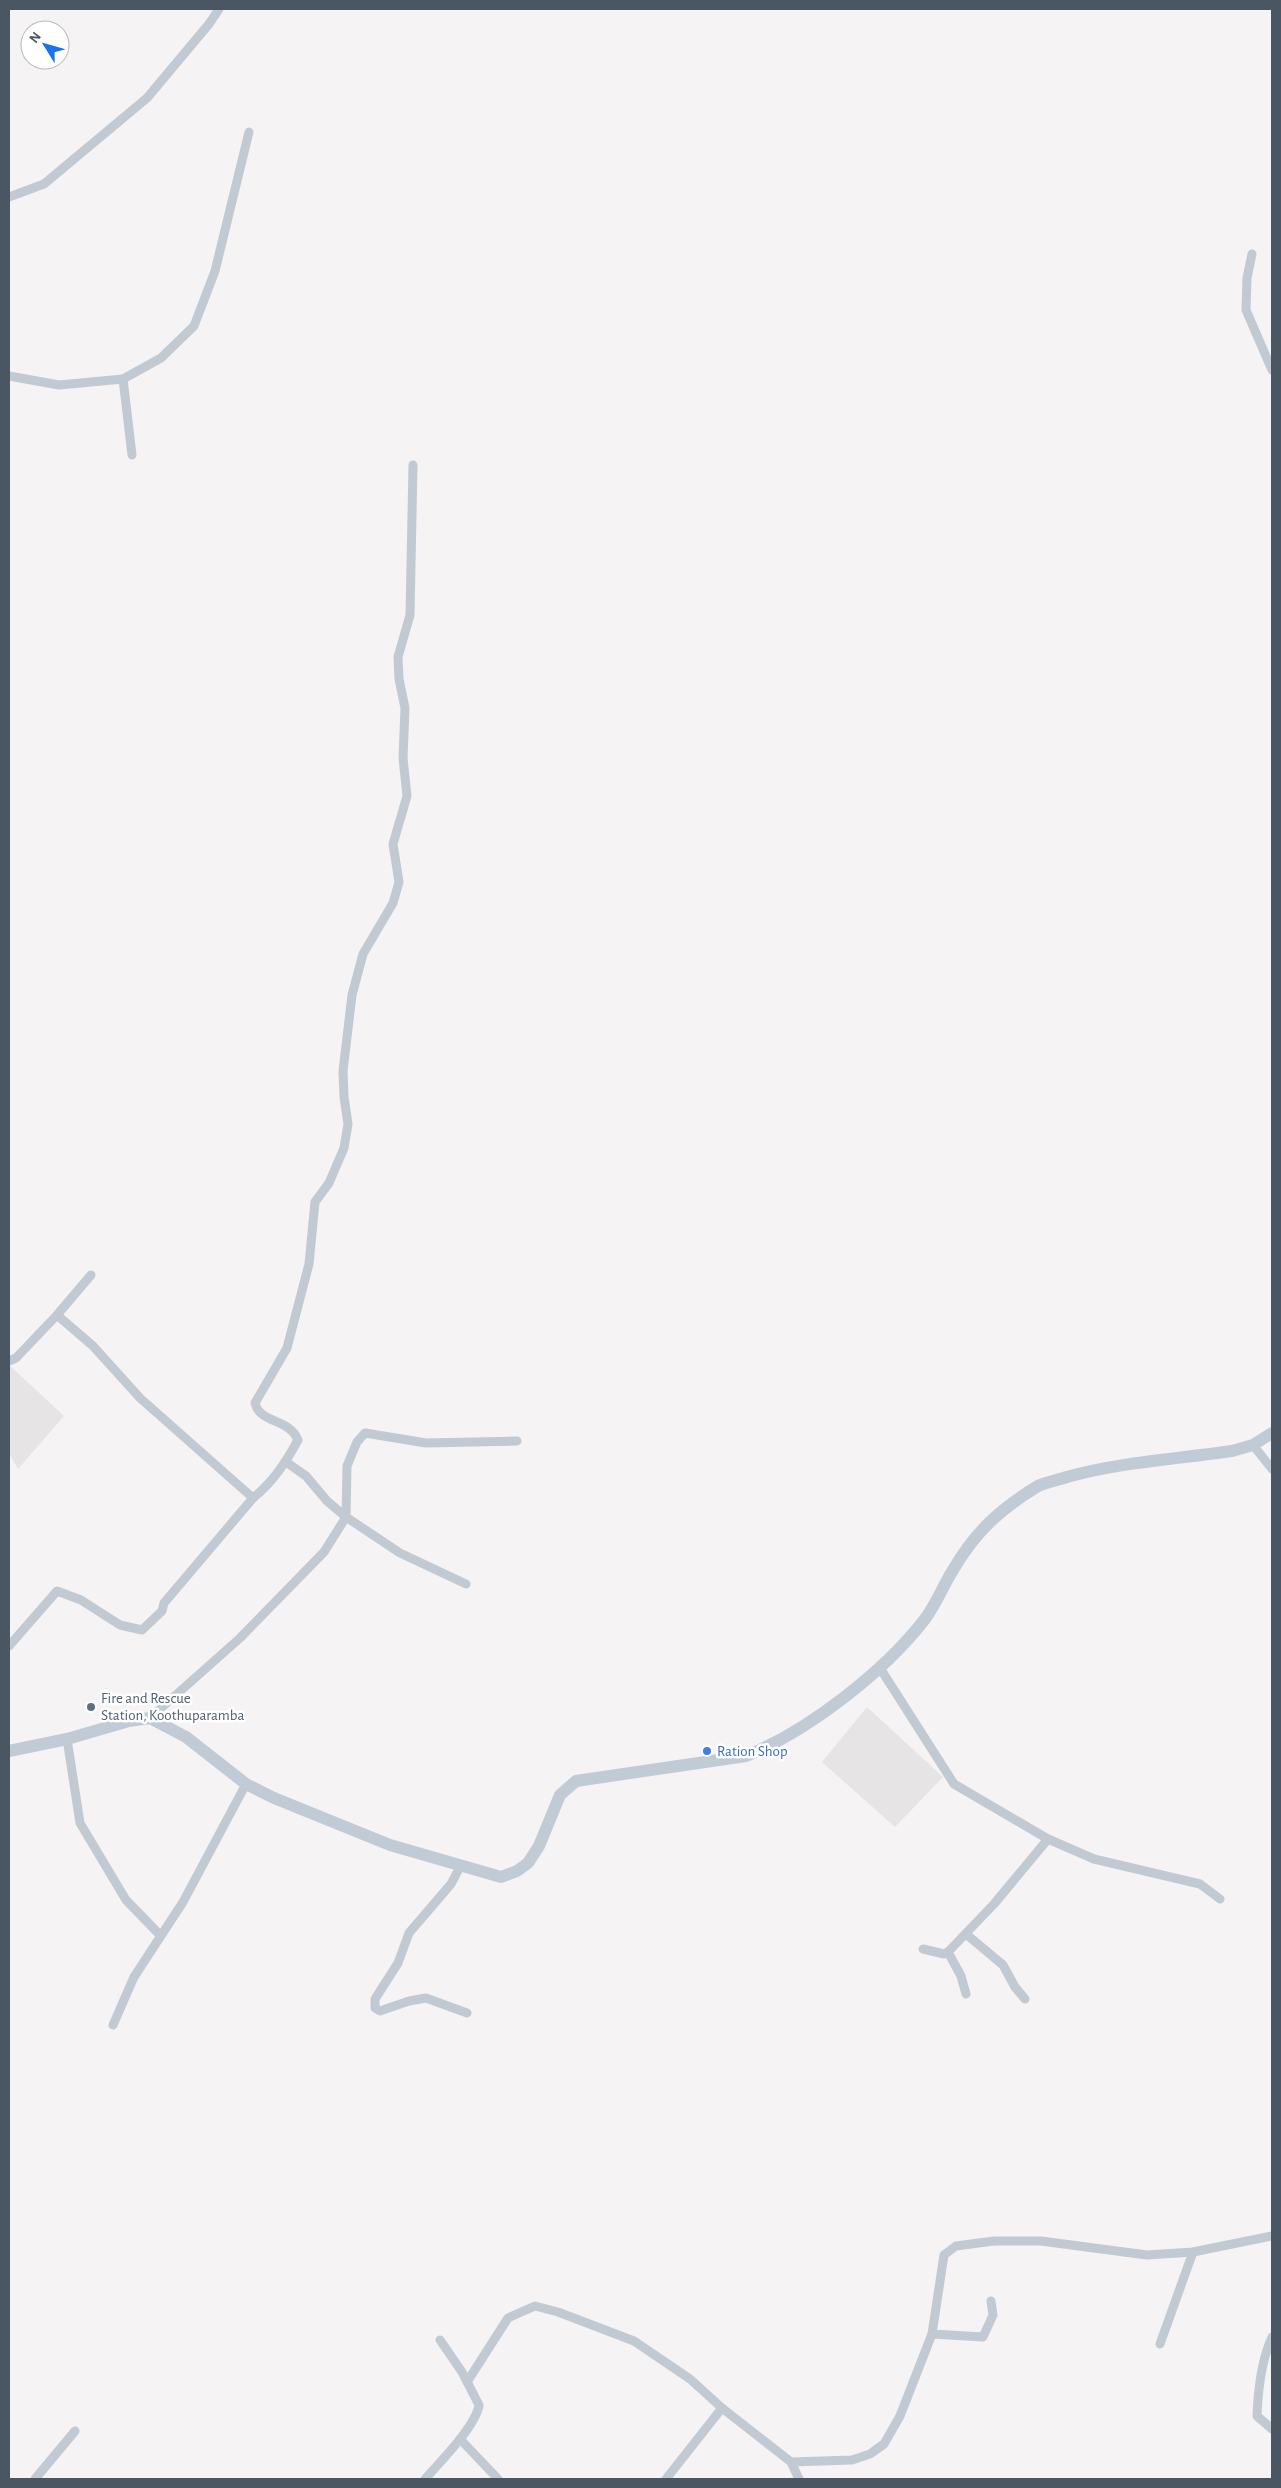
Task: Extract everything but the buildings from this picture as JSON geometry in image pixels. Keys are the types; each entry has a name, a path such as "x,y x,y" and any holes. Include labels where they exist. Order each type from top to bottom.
{"main road":[{"path":"9,1751 67,1739 129,1721 150,1718 186,1737 246,1784 274,1798 390,1845 501,1877 517,1871 528,1863 539,1846 560,1795 576,1782 746,1756 764,1749 807,1724 880,1668 925,1618 955,1566 981,1528 1040,1485 1092,1470 1232,1451 1253,1445 1272,1433"}],"street":[{"path":"9,197 44,184 147,98 209,24 219,9"},
{"path":"9,376 59,385 123,379 161,358 194,326 215,271 249,132"},
{"path":"1252,254 1247,278 1246,310 1272,370"},
{"path":"123,379 132,455"},
{"path":"9,1646 57,1591 81,1600 120,1626 142,1630 162,1611 164,1603 253,1498 264,1489 286,1462 298,1440 292,1428 270,1419 256,1409 255,1403 287,1348 309,1264 315,1202 329,1184 344,1148 348,1124 344,1098 343,1071 352,995 363,954 393,903 399,882 393,844 407,796 403,758 405,708 399,679 398,656 410,615 413,465"},
{"path":"9,1361 16,1358 57,1315 91,1275"},
{"path":"57,1315 93,1346 140,1398 253,1498"},
{"path":"150,1718 240,1638 324,1552 346,1517 348,1466 357,1442 365,1433 426,1443 517,1441"},
{"path":"1253,1445 1272,1469"},
{"path":"286,1462 306,1476 327,1501 346,1517 400,1553 466,1584"},
{"path":"880,1668 954,1784 1048,1839 1094,1858 1200,1884 1220,1898"},
{"path":"67,1739 80,1823 126,1900 160,1935"},
{"path":"113,2024 134,1976 183,1902 246,1784"},
{"path":"923,1949 944,1954 948,1952 966,1934 1048,1839"},
{"path":"461,1865 451,1884 409,1933 398,1963 375,1999 374,2008 380,2011 409,2001 426,1998 467,2013"},
{"path":"966,1934 1003,1965 1015,1987 1026,1998"},
{"path":"948,1952 961,1976 966,1994"},
{"path":"791,2462 852,2460 870,2454 884,2444 900,2416 932,2334 944,2255 956,2246 994,2241 1041,2241 1147,2255 1193,2252 1272,2236"},
{"path":"1160,2344 1193,2252"},
{"path":"932,2334 983,2337 993,2315 991,2301"},
{"path":"467,2382 508,2318 535,2306 634,2340 690,2379 722,2408 791,2462 799,2479"},
{"path":"1272,2337 1266,2349 1258,2396 1257,2416 1272,2429"},
{"path":"425,2479 460,2439 480,2405 440,2340"},
{"path":"666,2479 722,2408"},
{"path":"35,2479 75,2431"},
{"path":"460,2439 498,2479"}],"shaded area":[{"path":"9,1365 64,1416 18,1469 9,1453"},
{"path":"867,1707 943,1777 895,1827 822,1762"}],"place":[{"name":"Fire and Rescue Station, Koothuparamba","path":"91,1707"},
{"name":"Ration Shop","path":"707,1751"}]}
